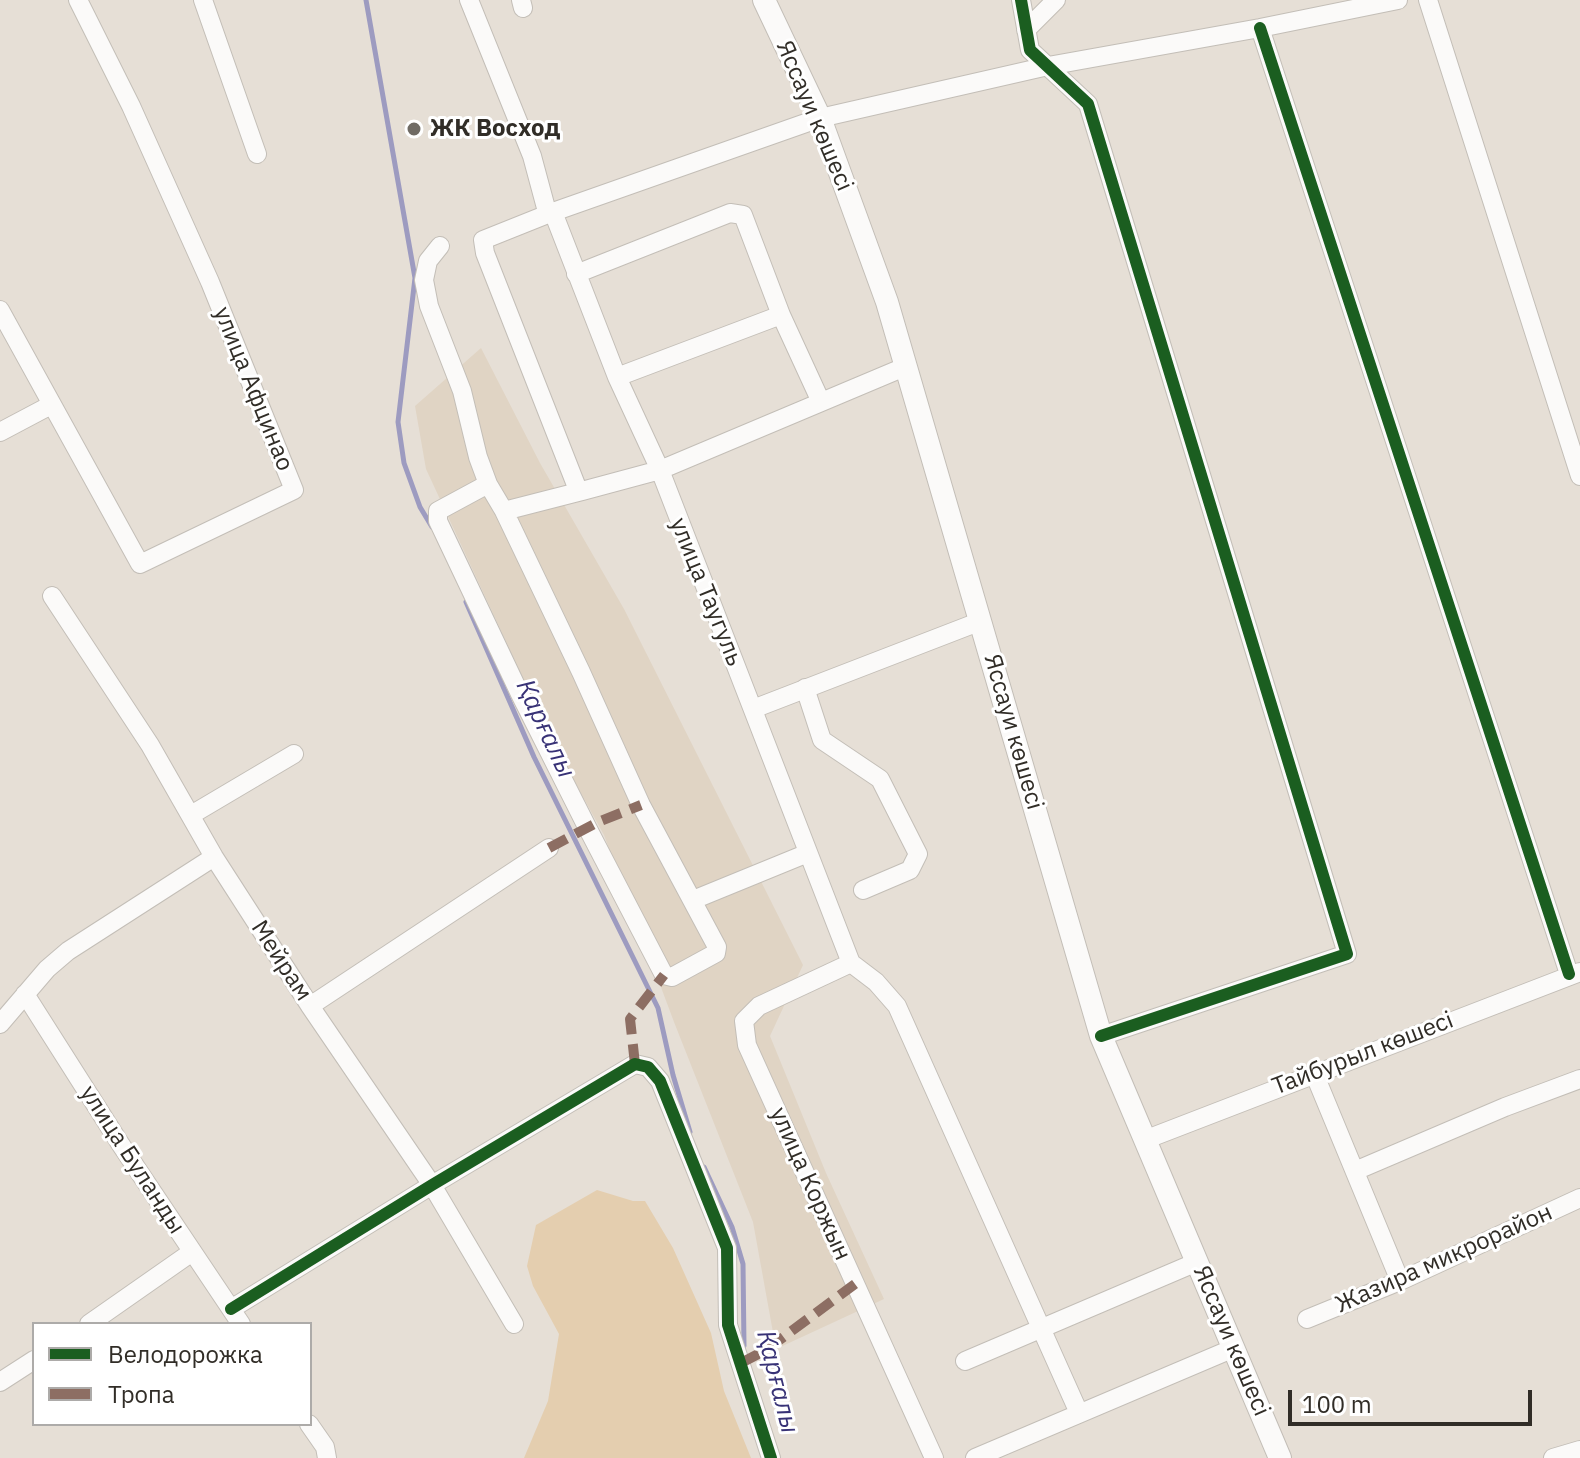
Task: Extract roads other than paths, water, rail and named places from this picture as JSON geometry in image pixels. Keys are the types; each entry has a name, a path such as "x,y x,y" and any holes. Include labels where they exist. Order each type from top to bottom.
{"main road":[{"name":"Яссауи көшесі","path":"764,0 820,118 887,302 1101,1036 1280,1458"}],"street":[{"name":"улица Афцинао","path":"0,310 140,564 294,490 210,282 131,106 78,0"},
{"path":"203,0 257,154"},
{"name":"улица Таугуль","path":"469,0 532,156 546,208 553,212 617,377 660,470 851,963"},
{"path":"1021,0 1030,50 1088,104 1347,954 1101,1036"},
{"path":"1026,30 1056,0"},
{"path":"582,491 578,490 485,253 483,240 553,212 820,118 1048,66 1398,0"},
{"path":"1428,0 1580,476"},
{"path":"1260,28 1575,973"},
{"path":"576,274 730,213 743,215 781,315 821,402"},
{"path":"440,246 428,261 424,280 429,306 462,391 488,484 504,511 641,805 717,947 716,953 672,977 664,975 525,706 438,521 438,511 488,484"},
{"path":"617,377 781,315"},
{"path":"504,511 660,470 907,366"},
{"path":"0,432 51,405"},
{"name":"Мейрам","path":"52,596 150,745 214,857 310,1006 432,1185 514,1324"},
{"path":"753,709 981,621"},
{"path":"805,688 822,740 880,779 918,854 910,870 863,890"},
{"path":"191,815 294,754"},
{"path":"310,1006 549,848"},
{"path":"693,900 808,853"},
{"path":"0,1024 47,969 68,951 214,857"},
{"path":"851,963 876,982 897,1006 1079,1413"},
{"name":"улица Коржын","path":"851,963 759,1006 744,1021 747,1045 934,1458"},
{"name":"Тайбурыл көшесі","path":"1147,1139 1575,973"},
{"name":"улица Буланды","path":"25,994 236,1316"},
{"path":"236,1316 432,1185 635,1064 648,1067 660,1081 727,1248 728,1325 771,1458"},
{"path":"1314,1073 1400,1281"},
{"path":"1355,1171 1505,1107 1580,1079"},
{"name":"Жазира микрорайон","path":"1307,1319 1400,1281 1580,1198"},
{"path":"92,1322 192,1252"},
{"path":"965,1361 1197,1262"},
{"path":"975,1458 1234,1348"},
{"path":"0,1382 32,1361"},
{"path":"310,1426 325,1447 327,1458"},
{"path":"1553,1458 1580,1450"}],"waterway":[{"name":"Қарғалы","path":"366,0 415,278 398,422 404,463 420,507 432,527"},
{"name":"Қарғалы","path":"466,602 534,757 658,1008 690,1132"},
{"name":"Қарғалы","path":"704,1167 732,1227 743,1264 744,1346"}],"place":[{"name":"ЖК Восход","path":"414,129"}]}
